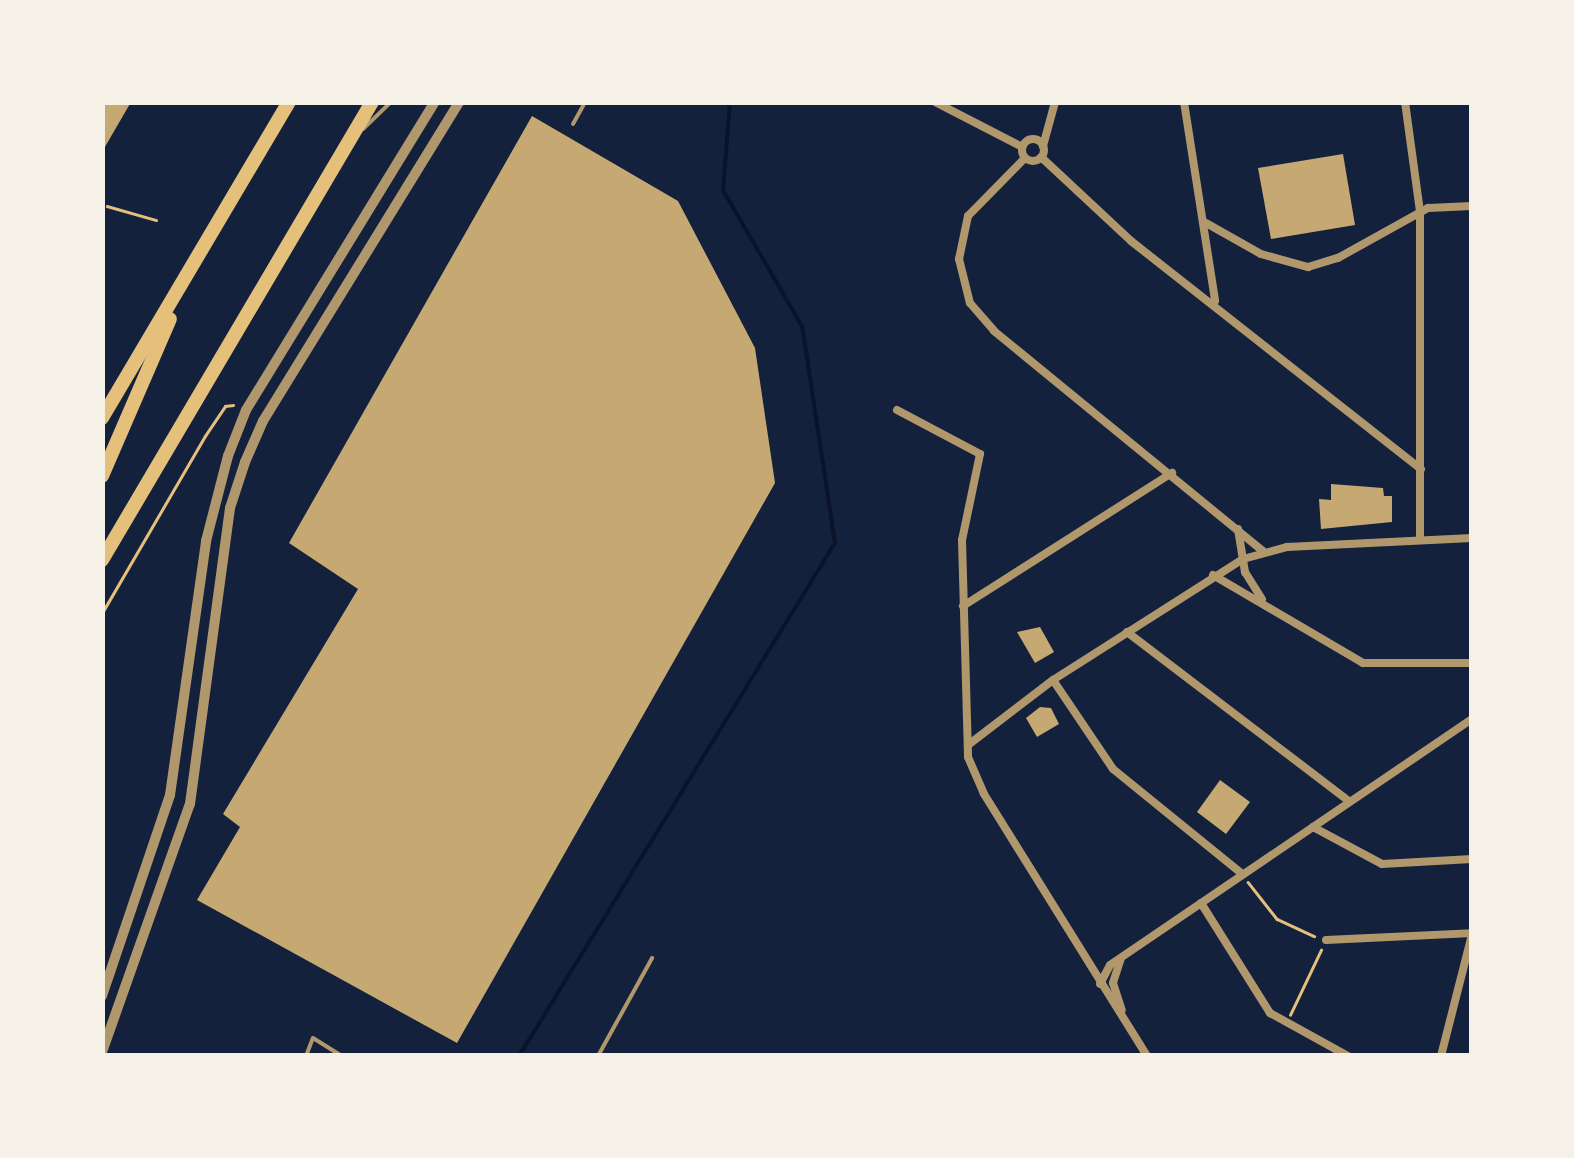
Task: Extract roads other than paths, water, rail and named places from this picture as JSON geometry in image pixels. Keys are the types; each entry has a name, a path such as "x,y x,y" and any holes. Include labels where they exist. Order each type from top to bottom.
{"highway":[{"path":"102,418 289,102"},
{"path":"102,560 372,102"},
{"path":"102,476 194,263"}],"street":[{"path":"102,996 166,810 206,541 246,410 434,102"},
{"path":"102,1052 190,804 230,508 246,462 263,421 459,102"},
{"path":"935,102 1022,147 1026,158"},
{"path":"1184,102 1206,223 1215,302"},
{"path":"1405,102 1420,212 1420,540"},
{"path":"1022,147 1054,106"},
{"path":"1041,157 1054,106"},
{"path":"1032,139 1043,146"},
{"path":"1263,551 1236,525 994,331 966,294 960,250 968,216 1026,158 1041,157 1108,222 1215,302 1421,469"},
{"path":"1206,223 1277,261 1308,267 1338,258 1420,212 1472,206"},
{"path":"897,410 971,446 982,460 964,518 968,745 984,794 1147,1056"},
{"path":"963,606 1172,474"},
{"path":"1236,525 1247,578 1268,606"},
{"path":"968,745 1054,680 1212,575 1243,559 1263,551 1472,538"},
{"path":"1212,575 1364,663 1472,663"},
{"path":"1127,632 1350,801"},
{"path":"1054,680 1112,769 1242,874"},
{"path":"1100,984 1104,970 1472,720"},
{"path":"1312,827 1382,864 1472,860"},
{"path":"1201,903 1255,992 1286,1025 1348,1056"},
{"path":"1326,940 1472,934 1440,1056"},
{"path":"1082,954 1100,963 1121,958"},
{"path":"1121,958 1113,983 1126,1024"}],"lane":[{"path":"355,134 391,102"},
{"path":"573,124 585,102"},
{"path":"598,1056 652,958"},
{"path":"306,1056 313,1038 342,1056"}],"waterway":[{"path":"519,1056 835,543 802,326 723,190 730,102"}]}
